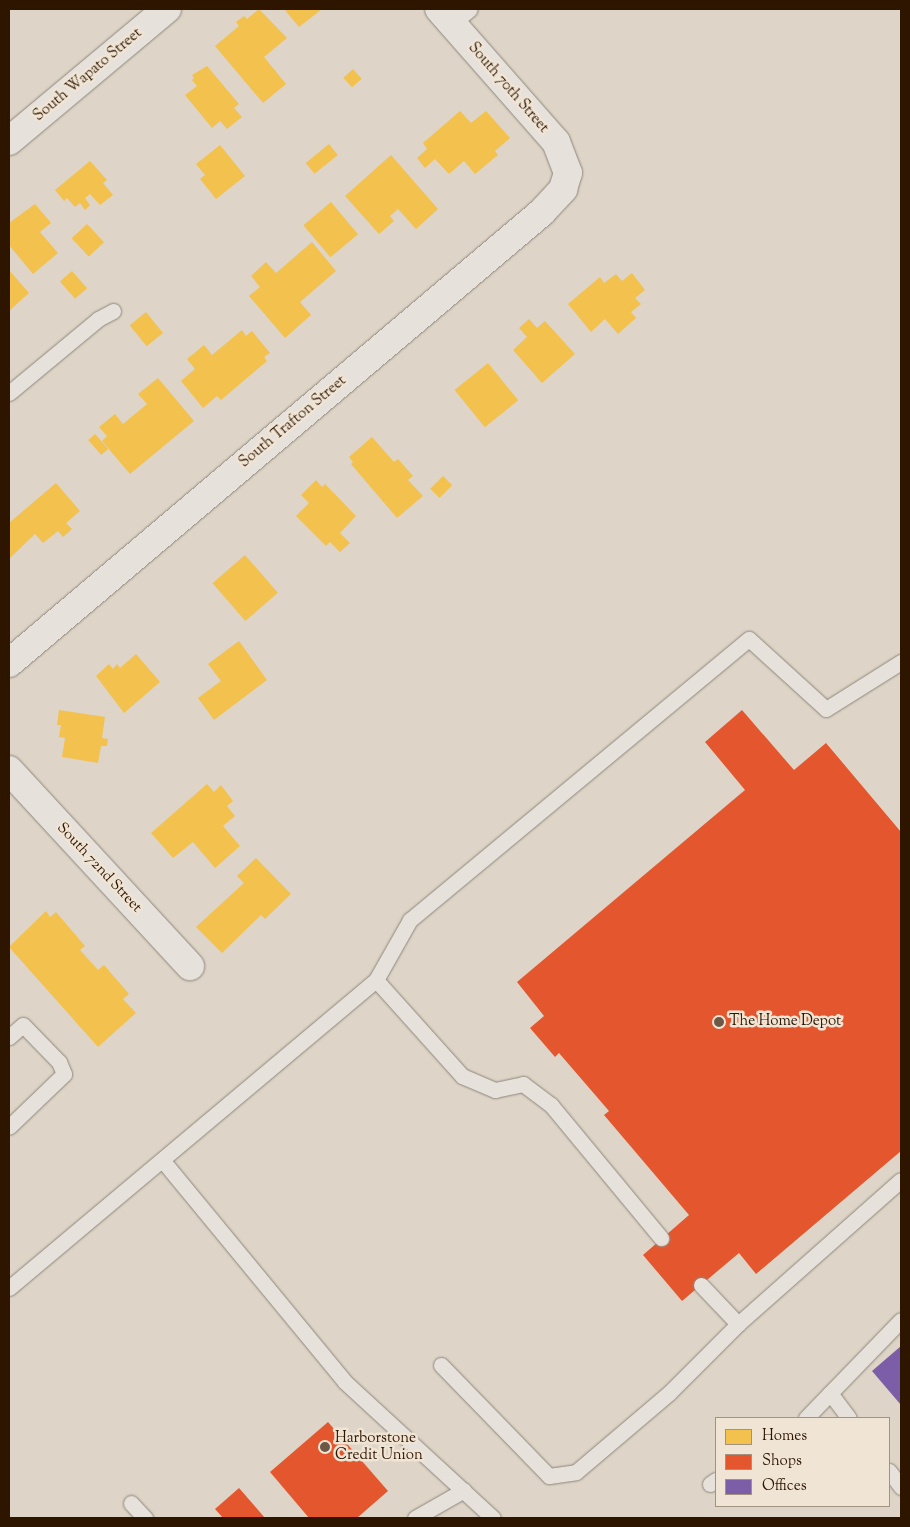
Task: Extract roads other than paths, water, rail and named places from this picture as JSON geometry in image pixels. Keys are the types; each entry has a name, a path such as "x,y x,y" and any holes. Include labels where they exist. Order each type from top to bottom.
{"street":[{"name":"South Wapato Street","path":"9,141 167,9"},
{"name":"South 70th Street","path":"453,14 556,142 568,174"},
{"name":"South Trafton Street","path":"9,663 541,213 563,189 568,174"},
{"name":"South 72nd Street","path":"9,770 190,966"}],"lane":[{"path":"9,393 98,319 113,311"},
{"path":"9,1288 163,1161 376,980 410,920 749,638 826,709 901,662"},
{"path":"376,980 462,1076 495,1090 522,1084 551,1105 661,1238"},
{"path":"9,1037 23,1025 59,1062 64,1074 9,1127"},
{"path":"163,1161 345,1382 493,1518"},
{"path":"442,1365 549,1476 576,1472 669,1393 738,1324 901,1180"},
{"path":"701,1285 738,1324"},
{"path":"807,1417 901,1320"},
{"path":"830,1393 848,1417"},
{"path":"890,1472 901,1487"},
{"path":"415,1518 464,1490"},
{"path":"131,1502 145,1518"}],"place":[{"name":"The Home Depot","path":"719,1022"},
{"name":"Harborstone Credit Union","path":"325,1447"}]}
